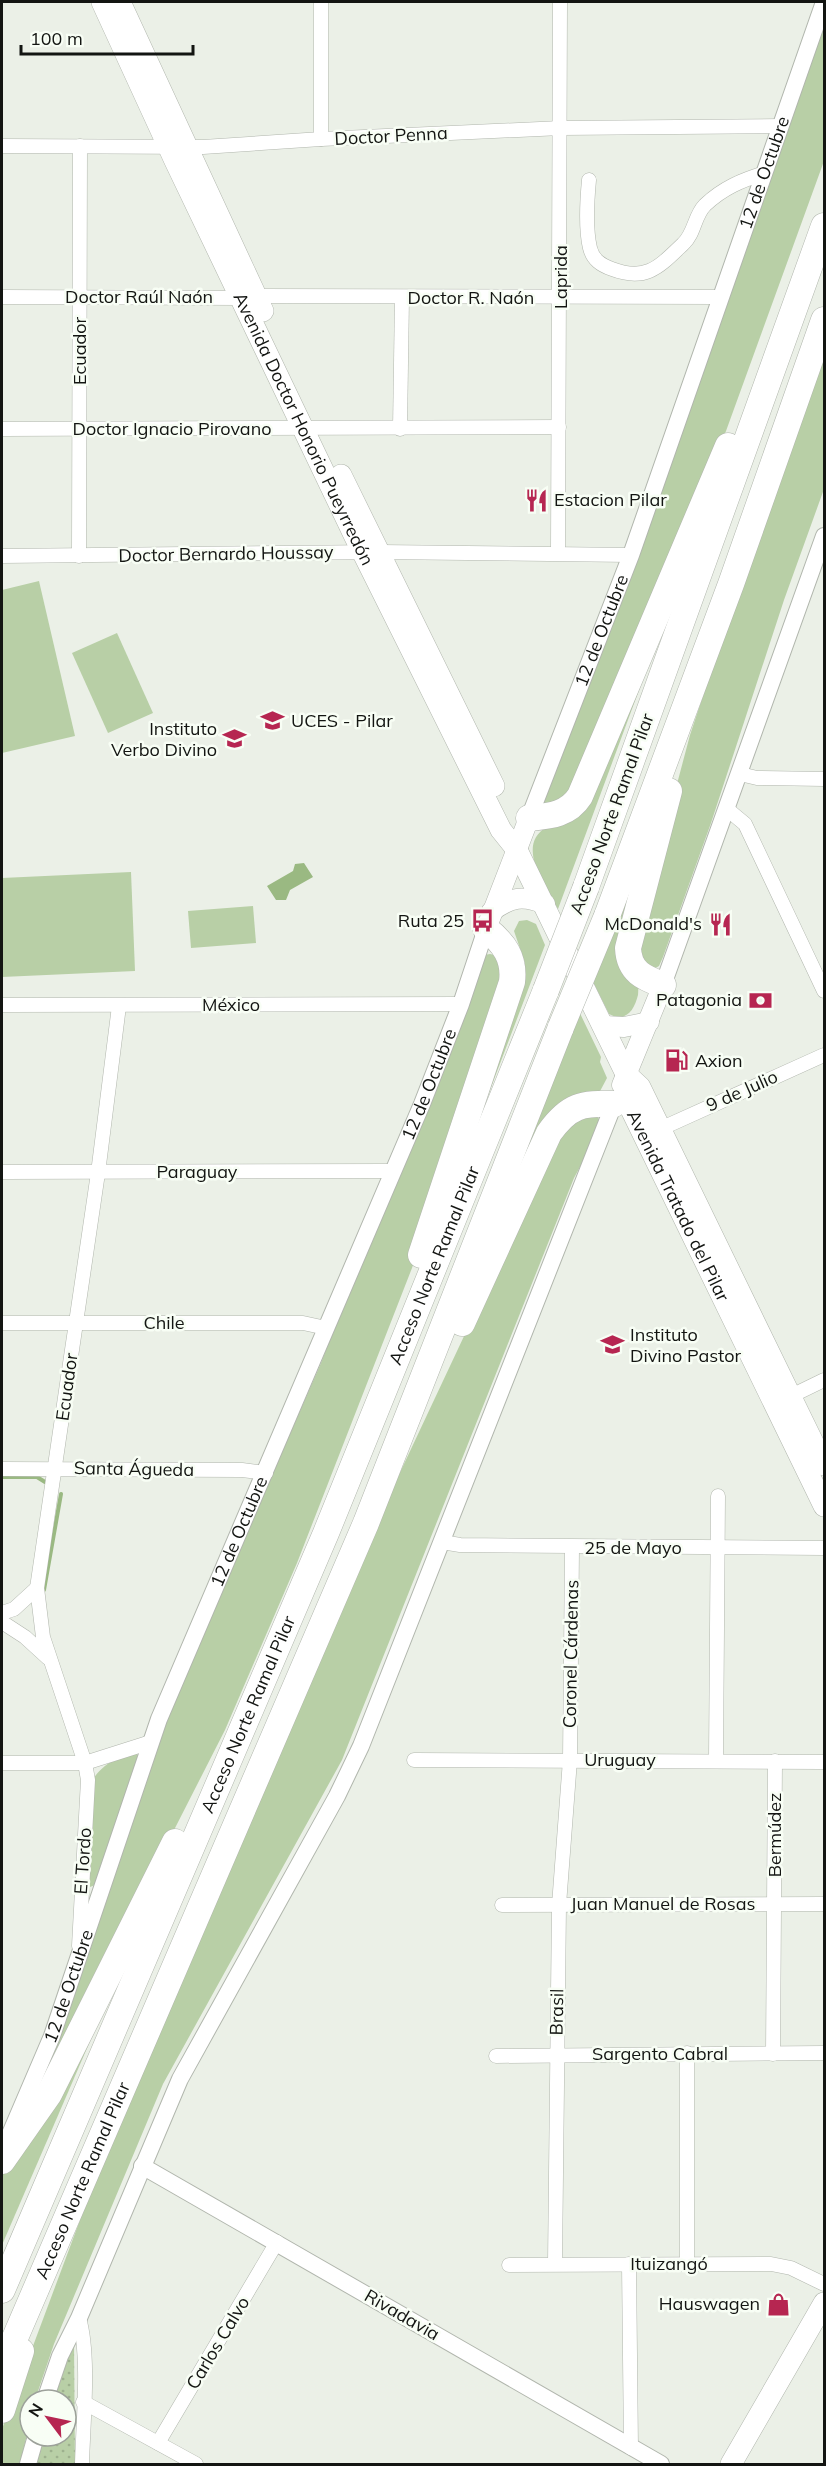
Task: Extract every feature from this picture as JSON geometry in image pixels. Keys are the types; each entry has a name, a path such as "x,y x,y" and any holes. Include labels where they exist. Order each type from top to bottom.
{"highway":[{"path":"528,818 560,813 572,806 580,796 784,313 821,235"},
{"name":"Acceso Norte Ramal Pilar","path":"2,2290 326,1533 546,990 586,887 821,235"},
{"name":"Acceso Norte Ramal Pilar","path":"2,2368 366,1523 607,916 731,584 825,321"},
{"path":"663,985 637,973 629,961 628,944 677,763 731,584"},
{"path":"326,1533 509,991 513,975 512,961 489,920"},
{"path":"366,1523 416,1428 543,1144 555,1124 573,1109 590,1104 614,1104"},
{"path":"2,2161 49,2094 189,1815 242,1725"},
{"path":"2,2410 63,2226"}],"main road":[{"name":"Avenida Doctor Honorio Pueyrredón","path":"102,2 178,147 310,429 371,552 512,823 517,850 626,1074"},
{"name":"Avenida Doctor Honorio Pueyrredón","path":"120,2 178,147"},
{"name":"12 de Octubre","path":"489,920 528,818"},
{"path":"489,920 506,902 519,897 531,898 545,904"},
{"path":"614,1104 663,985"},
{"path":"604,1026 624,1027 649,1022"},
{"name":"Avenida Tratado del Pilar","path":"626,1074 640,1086 660,1129 783,1400 825,1506"},
{"name":"Avenida Tratado del Pilar","path":"626,1074 625,1097 783,1400 825,1465"},
{"path":"731,2464 825,2303"}],"street":[{"path":"321,2 321,139"},
{"name":"Laprida","path":"558,553 561,298 560,2"},
{"name":"12 de Octubre","path":"528,818 631,555 825,2"},
{"name":"Doctor Penna","path":"2,146 178,147 561,128 781,126"},
{"name":"Ecuador","path":"79,556 80,146"},
{"path":"589,180 588,231 590,249 595,260 623,273 638,275 652,270 685,242 692,233 704,206 722,191 765,172"},
{"name":"Doctor Raúl Naón","path":"2,297 249,297"},
{"name":"Doctor R. Naón","path":"249,297 721,297"},
{"path":"400,429 402,297"},
{"name":"Doctor Ignacio Pirovano","path":"2,429 559,427"},
{"path":"663,985 821,555 825,536"},
{"name":"Doctor Bernardo Houssay","path":"2,556 371,552 631,555"},
{"path":"740,774 757,778 825,779"},
{"path":"727,809 745,824 825,991"},
{"name":"12 de Octubre","path":"2,2155 52,2036 151,1742 393,1171 461,1004 489,920"},
{"name":"México","path":"2,1005 461,1004"},
{"name":"Ecuador","path":"85,1763 50,1659 39,1617 38,1588 98,1173 119,1006"},
{"name":"9 de Julio","path":"660,1129 825,1054"},
{"path":"49,2388 60,2356 79,2318 185,2069 349,1773 614,1104"},
{"name":"Paraguay","path":"2,1172 393,1171"},
{"name":"Chile","path":"2,1323 303,1323 326,1328"},
{"path":"783,1400 825,1380"},
{"name":"Santa Águeda","path":"2,1469 242,1470 266,1473"},
{"path":"716,1760 718,1496"},
{"name":"25 de Mayo","path":"442,1542 460,1545 572,1548 825,1548"},
{"name":"Coronel Cárdenas","path":"570,1760 572,1548"},
{"path":"12,1608 38,1588"},
{"path":"12,1608 28,1604 39,1617 32,1630 16,1631"},
{"path":"12,1608 16,1631"},
{"path":"2,1622 50,1659"},
{"path":"2,1762 85,1763 151,1742"},
{"name":"Uruguay","path":"414,1760 825,1762"},
{"name":"Brasil","path":"555,2264 559,1905 570,1760"},
{"name":"Bermúdez","path":"773,2054 775,1761"},
{"name":"El Tordo","path":"78,1960 80,1887 88,1780 85,1763"},
{"path":"80,1887 101,1893"},
{"name":"Juan Manuel de Rosas","path":"502,1905 825,1904"},
{"path":"687,2053 687,2264"},
{"name":"Sargento Cabral","path":"496,2056 825,2053"},
{"name":"Rivadavia","path":"142,2166 661,2464"},
{"name":"Carlos Calvo","path":"158,2443 277,2242"},
{"path":"629,2264 630,2448"},
{"name":"Ituizangó","path":"508,2265 783,2265 825,2284"},
{"path":"79,2318 84,2368 82,2464"},
{"path":"83,2402 196,2464"},
{"path":"28,2464 33,2448"}],"shaded area":[{"path":"824,16 824,161 726,431 654,601 582,782 552,810 543,803"},
{"path":"824,358 824,489 663,957 659,966 652,970 644,968 634,946 690,735"},
{"path":"39,581 75,736 2,753 2,590"},
{"path":"662,628 558,909 536,867 533,844 538,835 547,827 565,821"},
{"path":"117,633 153,713 108,733 72,653"},
{"path":"304,863 313,877 290,890 286,900 276,900 267,886 293,871 295,864"},
{"path":"645,866 638,995 632,1010 618,1018 609,1014 589,974 612,912"},
{"path":"131,872 135,971 2,977 2,878"},
{"path":"253,906 256,943 191,948 188,911"},
{"path":"527,920 536,924 545,945 479,1119 524,974 525,963 514,931 519,921"},
{"path":"484,955 499,956 506,966 479,1065 412,1268 297,1563 225,1730 46,2081 39,2084 154,1749 321,1363 363,1253"},
{"path":"576,1005 601,1057 600,1062 607,1078 598,1095 572,1102 482,1269"},
{"path":"594,1113 599,1119 595,1139 574,1178 342,1760 163,2084 54,2344 39,2388 18,2388 18,2448 24,2448 20,2464 2,2464 2,2429 86,2204 300,1696 396,1481 566,1119"},
{"path":"137,1754 139,1758 95,1885 90,1887 86,1884 92,1781 100,1771 117,1758"},
{"path":"126,1958 2,2245 2,2176"},
{"path":"74,2340 74,2388 54,2388"},
{"path":"37,2448 75,2448 75,2464 33,2464"}],"waterway":[{"path":"2,1477 37,1477 45,1482"},
{"path":"44,1590 61,1494"}],"place":[{"name":"Estacion Pilar","path":"536,500"},
{"name":"UCES - Pilar","path":"273,721"},
{"name":"Instituto Verbo Divino","path":"235,739"},
{"name":"Ruta 25","path":"482,921"},
{"name":"McDonald's","path":"720,924"},
{"name":"Patagonia","path":"760,1000"},
{"name":"Axion","path":"677,1061"},
{"name":"Instituto Divino Pastor","path":"612,1345"},
{"name":"Hauswagen","path":"778,2304"}]}
